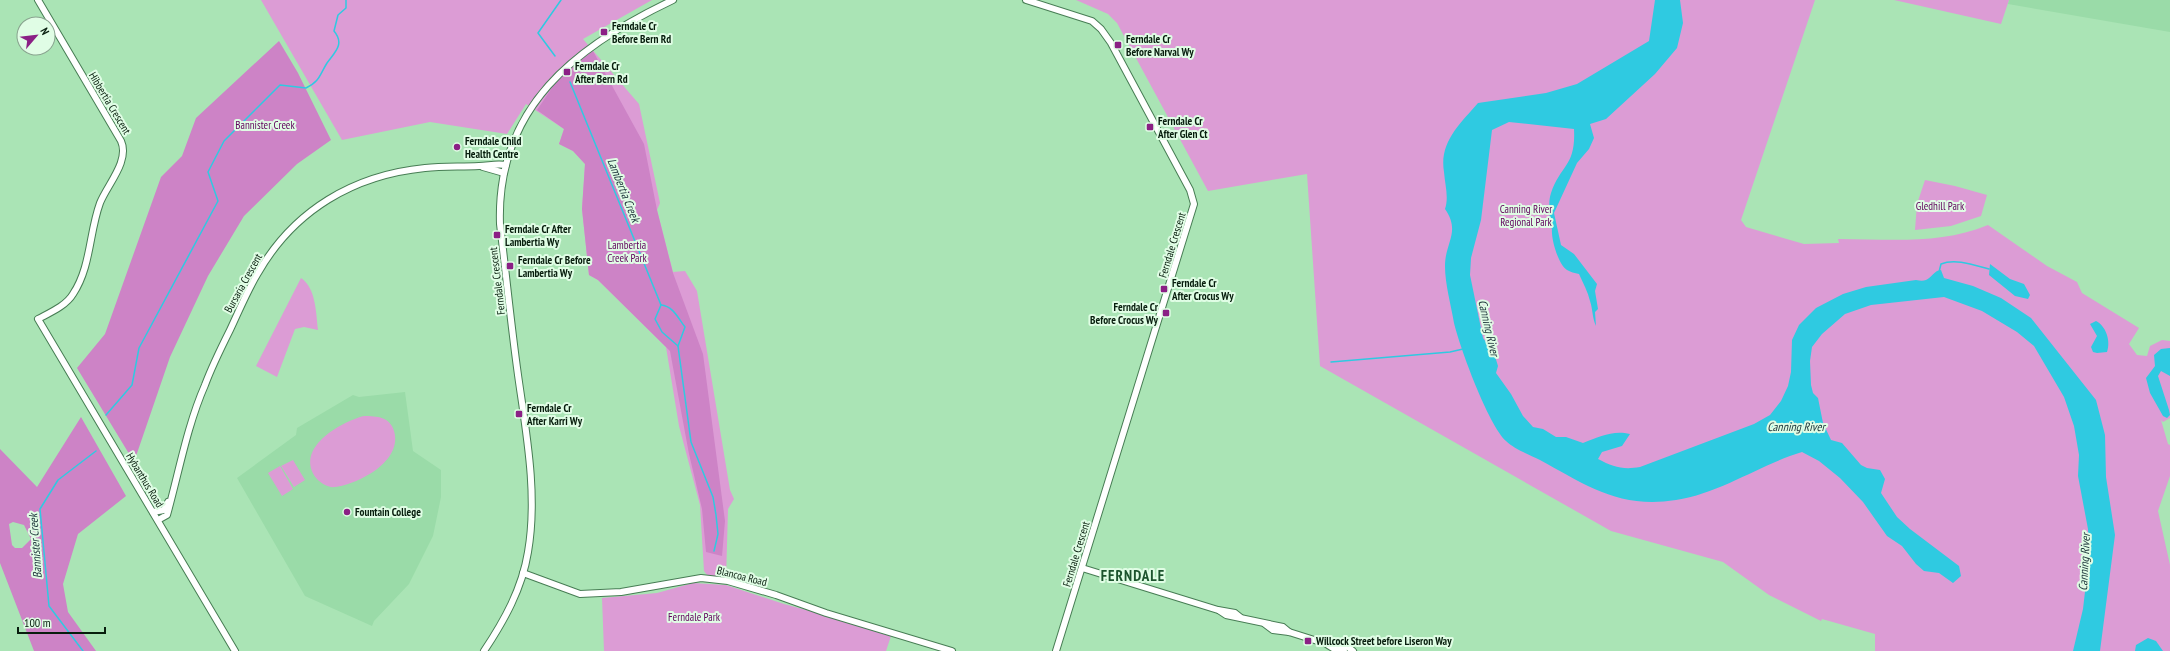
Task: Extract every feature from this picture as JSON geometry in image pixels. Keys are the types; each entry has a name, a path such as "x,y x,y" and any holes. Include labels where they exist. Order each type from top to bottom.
{"street":[{"name":"Hibbertia Crescent","path":"38,0 121,141 124,151 101,202 86,265 76,289 66,302 38,319"},
{"name":"Ferndale Crescent","path":"484,651 510,606 523,573 530,532 530,472 500,224 506,165 513,142 526,117 557,75 576,57 609,35 673,0"},
{"name":"Ferndale Crescent","path":"1026,0 1092,21 1101,29 1111,43 1190,190 1194,204 1056,651"},
{"name":"Bursaria Crescent","path":"158,520 167,515 180,459 204,386 258,272 288,232 308,214 355,184 379,176 440,166 506,165"},
{"name":"Bursaria Crescent","path":"480,166 504,173"},
{"name":"Hybanthus Road","path":"38,319 235,651"},
{"path":"153,512 164,510 170,499"},
{"path":"1082,568 1218,610 1235,613 1240,617 1283,627 1290,632 1327,644 1348,647 1353,651"},
{"name":"Blancoa Road","path":"523,573 580,594 621,592 701,578 728,581 826,613 952,651"},
{"path":"1327,644 1336,650 1344,651"}],"shaded area":[{"path":"2009,0 2170,0 2170,32 2008,4"},
{"name":"Fountain College","path":"405,392 413,451 441,470 441,497 433,536 409,584 374,621 372,626 305,596 237,478 296,435 297,428 353,395 359,397"}],"green space":[{"path":"261,0 652,0 583,39 639,104 660,203 657,210 673,272 685,271 697,291 730,490 734,499 728,509 726,580 710,579 704,571 700,505 679,426 666,347 598,280 589,275 582,209 585,164 573,151 559,144 564,129 526,104 507,134 430,122 342,140"},
{"name":"Canning River Regional Park","path":"1076,0 1815,0 1741,220 1746,227 1804,244 1839,243 1838,239 1914,240 1952,236 1988,225 2047,266 2077,282 2082,293 2139,328 2129,344 2137,355 2147,356 2150,346 2162,340 2170,341 2170,418 2163,422 2161,420 2168,444 2170,445 2170,476 2158,511 2170,565 2170,651 1875,651 1875,634 1822,619 1821,621 1769,595 1723,562 1611,531 1320,366 1307,174 1208,191 1117,23 1108,14"},
{"path":"1894,0 2009,0 2001,24"},
{"name":"Bannister Creek","path":"279,41 298,73 331,140 297,164 244,216 208,276 170,357 134,462 77,368 105,334 161,177 182,156 196,118"},
{"name":"Lambertia Creek Park","path":"593,51 644,144 657,210 673,273 703,354 725,521 722,556 706,552 702,509 689,454 670,351 598,280 589,275 582,209 585,164 573,151 559,144 564,129 537,110 560,76"},
{"name":"Gledhill Park","path":"1925,180 1955,186 1987,195 1981,216 1951,226 1915,230 1917,204"},
{"path":"301,278 306,282 312,294 316,309 318,330 304,327 295,329 277,377 256,366"},
{"path":"364,416 382,418 392,426 395,442 392,452 386,461 367,476 345,485 335,487 330,487 323,484 317,479 311,468 311,457 315,447 322,438 343,424"},
{"name":"Bannister Creek","path":"81,417 126,496 78,534 63,584 68,612 96,651 34,651 0,563 0,449 37,487","holes":["13,522 24,525 31,539 22,548 15,548 12,545 9,524"]},
{"path":"293,460 305,480 294,487 281,466"},
{"path":"280,466 293,489 282,496 268,473"},
{"name":"Ferndale Park","path":"693,583 726,585 784,604 892,633 886,651 604,651 602,598 657,593"}],"water":[{"name":"Canning River","path":"1655,0 1680,0 1683,23 1677,48 1655,74 1606,119 1590,124 1594,138 1589,149 1577,163 1554,213 1561,245 1574,254 1597,284 1595,291 1598,309 1595,312 1596,326 1592,307 1579,274 1571,272 1564,267 1558,257 1554,245 1552,229 1548,223 1550,216 1549,201 1551,193 1573,151 1574,129 1509,122 1492,130 1481,220 1471,258 1470,275 1483,338 1494,353 1498,366 1496,373 1511,394 1523,416 1533,427 1543,429 1556,437 1566,437 1583,443 1601,436 1617,433 1630,434 1622,446 1602,452 1598,459 1618,467 1640,467 1754,424 1770,415 1781,401 1788,386 1791,372 1792,340 1799,325 1816,308 1843,294 1866,287 1916,280 1923,281 1928,279 1937,271 1941,270 1944,278 1973,286 2001,298 2031,318 2096,400 2105,435 2106,477 2115,535 2100,651 2073,651 2083,609 2089,557 2088,529 2078,476 2079,455 2074,426 2064,397 2034,346 2017,332 1982,311 1944,297 1871,305 1845,314 1822,334 1812,347 1810,361 1811,385 1813,393 1818,398 1823,423 1831,440 1842,443 1861,465 1867,468 1880,470 1885,479 1881,493 1897,517 1910,529 1959,566 1961,576 1953,583 1939,573 1924,571 1916,564 1902,546 1887,536 1863,502 1840,478 1819,461 1802,452 1770,464 1724,485 1693,496 1676,500 1656,502 1637,501 1620,498 1588,486 1513,447 1499,432 1483,403 1462,350 1454,323 1447,287 1445,266 1452,224 1445,209 1447,195 1443,161 1448,143 1458,126 1478,103 1546,93 1577,84 1649,41"},
{"path":"1990,264 2010,279 2024,284 2030,295 2028,299 2015,296 1989,275"},
{"path":"2096,321 2100,323 2107,334 2107,352 2093,352 2091,347 2097,336 2090,324"},
{"path":"2170,348 2170,376 2161,371 2158,376 2169,410 2170,415 2167,418 2163,416 2150,393 2146,378 2155,366 2154,355 2161,349"},
{"path":"2148,638 2156,641 2163,651 2135,651 2136,645"}],"waterway":[{"name":"Bannister Creek","path":"106,415 132,385 139,348 218,201 208,172 224,141 280,85 306,88 317,80 338,48 339,40 334,31 338,15 346,8 346,0"},
{"name":"Lambertia Creek","path":"555,56 538,33 561,0"},
{"name":"Lambertia Creek","path":"570,82 661,305"},
{"path":"1939,272 1941,264 1946,262 1965,263 1989,269"},
{"path":"661,305 655,319 662,332 678,346 691,442 713,497 718,534 714,551"},
{"path":"661,305 672,310 685,327 678,346"},
{"path":"1331,362 1450,352 1463,349"},
{"name":"Bannister Creek","path":"83,651 49,606 40,509 58,480 96,451"}],"place":[{"name":"Ferndale Cr Before Bern Rd","path":"604,32"},
{"name":"Ferndale Cr Before Narval Wy","path":"1118,45"},
{"name":"Ferndale Cr After Bern Rd","path":"567,72"},
{"name":"Ferndale Cr After Glen Ct","path":"1150,127"},
{"name":"Ferndale Child Health Centre","path":"457,147"},
{"name":"Ferndale Cr After Lambertia Wy","path":"497,235"},
{"name":"Ferndale Cr Before Lambertia Wy","path":"510,266"},
{"name":"Ferndale Cr After Crocus Wy","path":"1164,289"},
{"name":"Ferndale Cr Before Crocus Wy","path":"1166,313"},
{"name":"Ferndale Cr After Karri Wy","path":"519,414"},
{"name":"Fountain College","path":"347,512"},
{"name":"Willcock Street before Liseron Way","path":"1308,641"}],"district":[{"name":"FERNDALE","path":"1133,575"}]}
